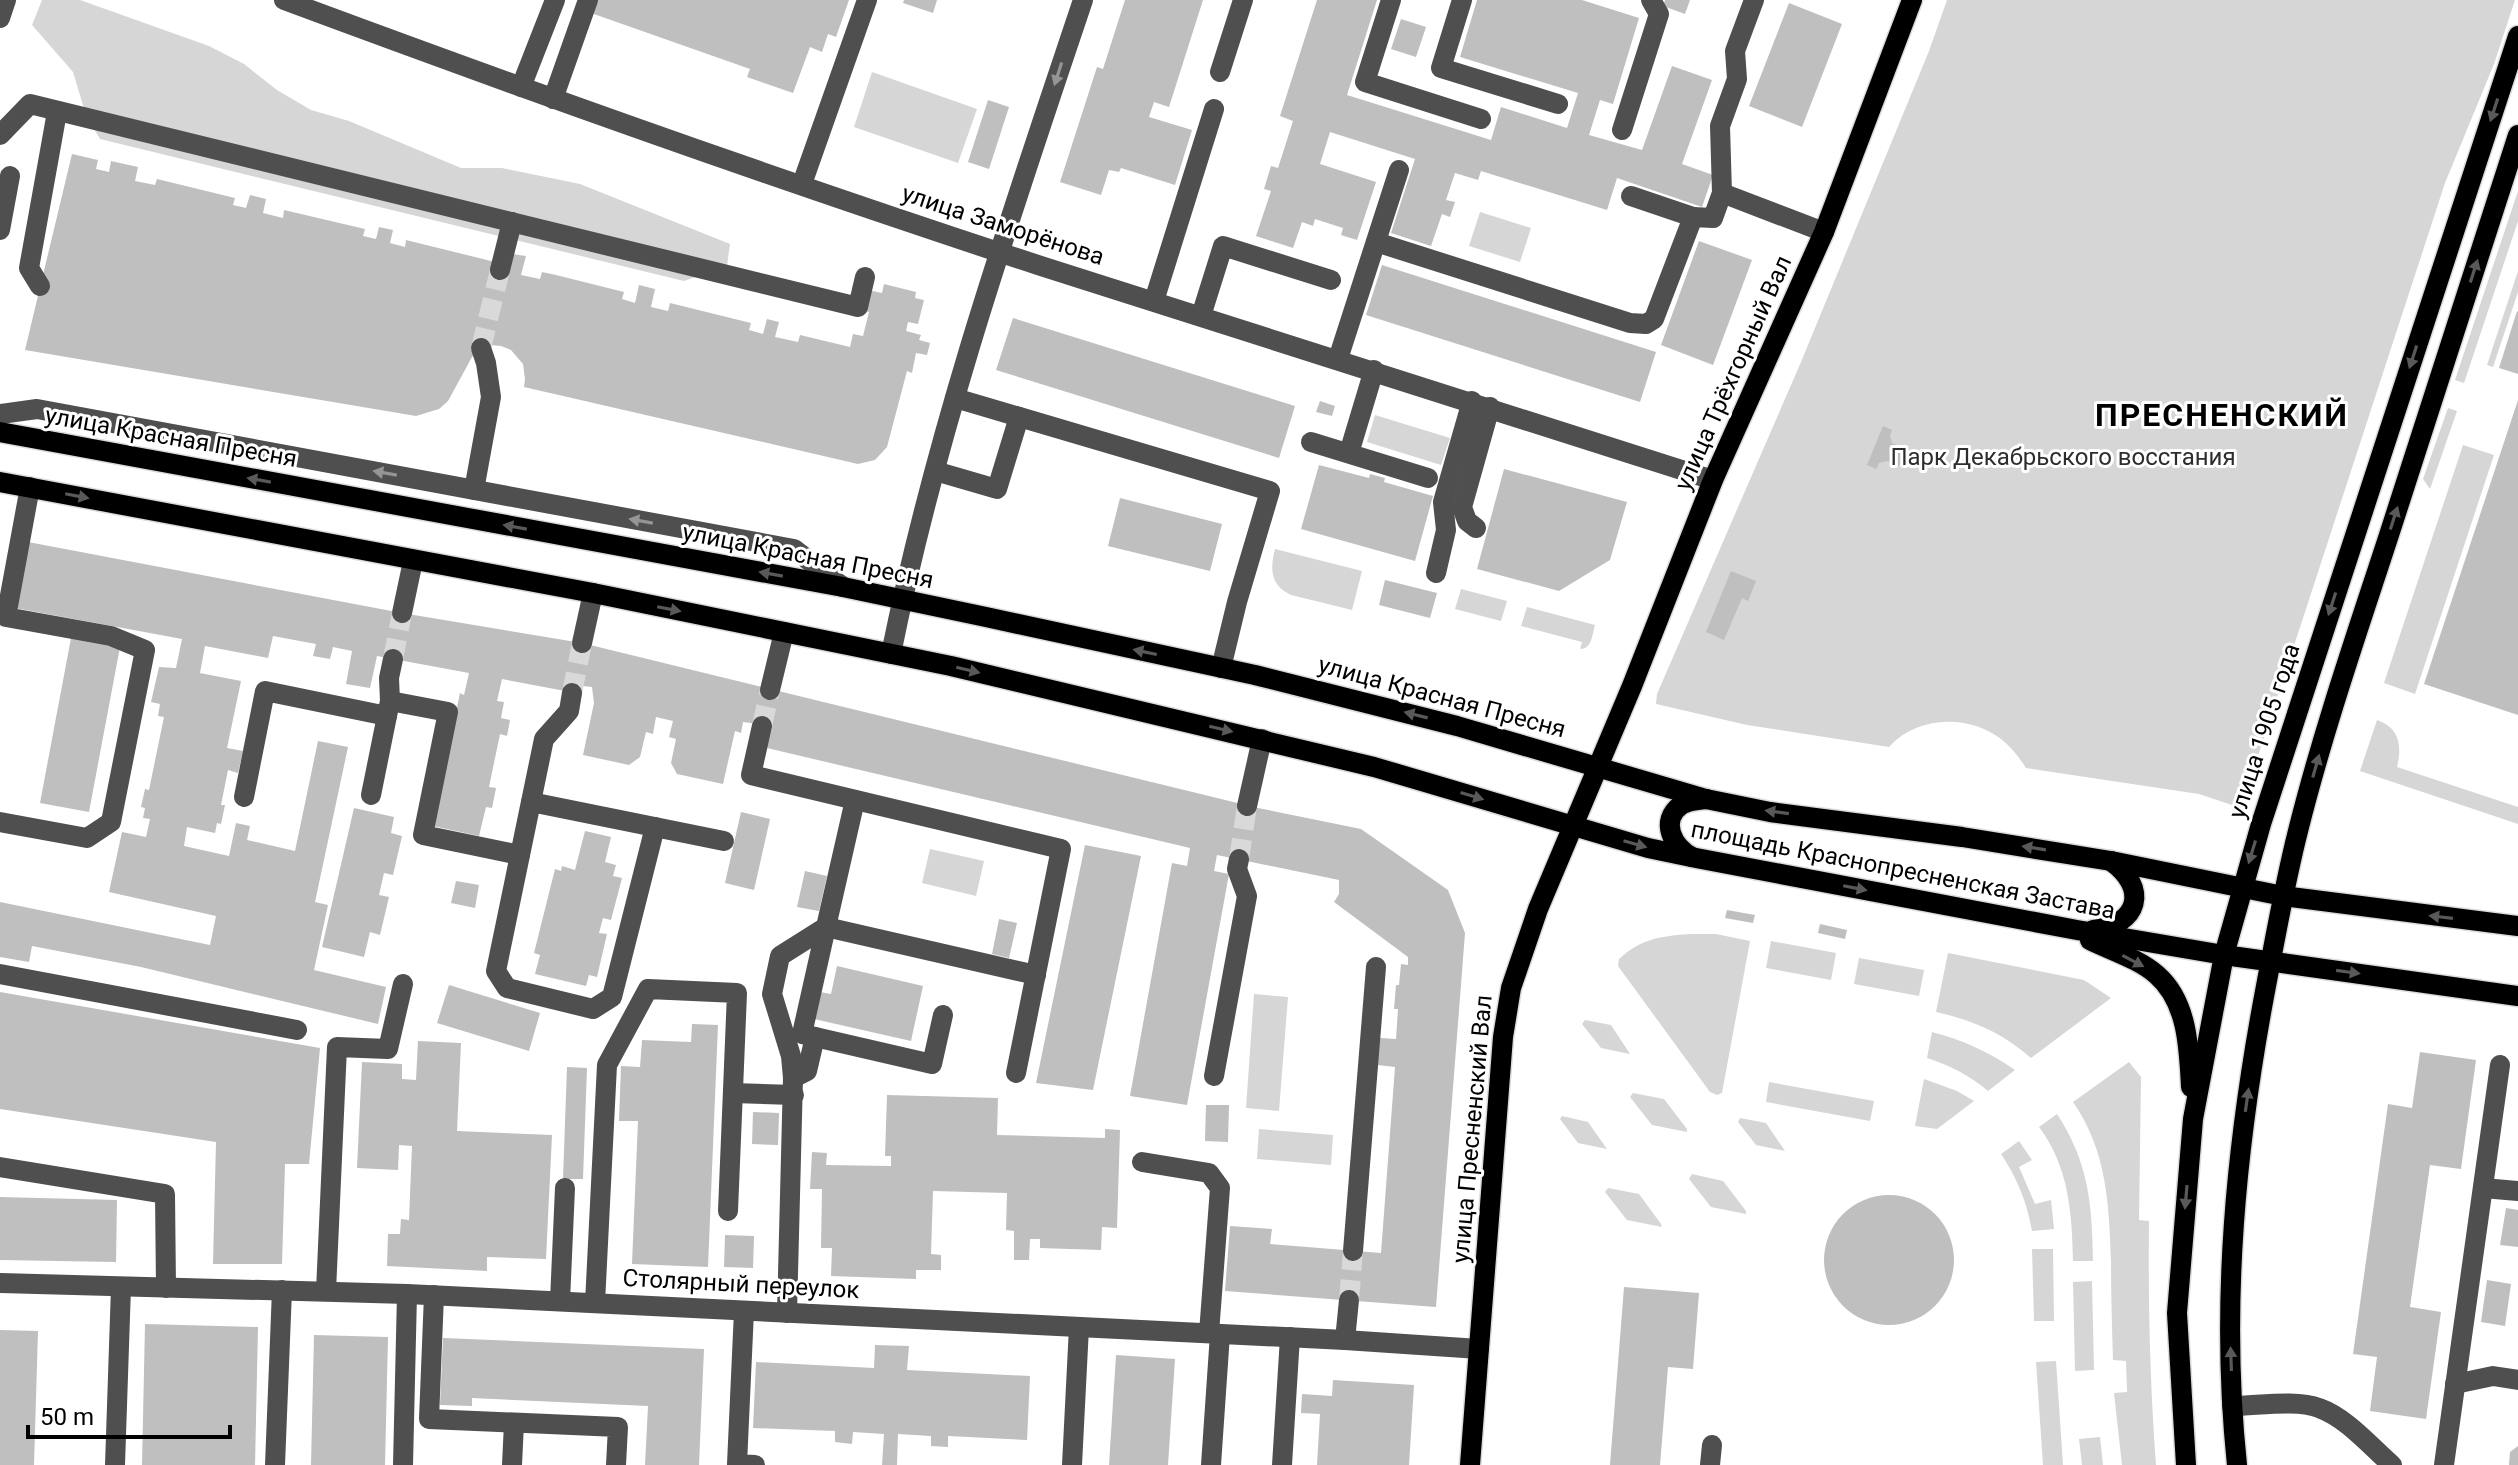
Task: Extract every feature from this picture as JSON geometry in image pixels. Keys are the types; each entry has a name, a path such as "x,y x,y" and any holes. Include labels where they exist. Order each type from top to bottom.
{"main road":[{"name":"улица Трёхгорный Вал","path":"1599,767 1713,480 1824,232 1906,2"},
{"name":"улица 1905 года","path":"2187,1461 2177,1313 2193,1119 2224,955 2241,889 2518,36"},
{"path":"2234,1459 2229,1315 2232,1241 2241,1142 2255,1045 2283,896 2298,829 2336,698 2518,135"},
{"name":"улица Красная Пресня","path":"0,432 902,599 1221,668 1457,726 1599,767"},
{"path":"0,482 593,593 891,654 1374,767 1574,827"},
{"name":"площадь Краснопресненская Застава","path":"1599,767 1706,799 1770,812 1962,837 2111,861 2283,896 2518,926"},
{"name":"улица Пресненский Вал","path":"1470,1465 1503,1037 1511,988 1538,909 1599,767"},
{"path":"1696,858 1674,843 1669,829 1673,814 1681,806 1706,799"},
{"name":"площадь Краснопресненская Застава","path":"1574,827 1696,858 2070,929 2224,955 2518,996"},
{"path":"2070,929 2097,930 2111,926 2131,910 2135,900 2132,881 2125,871 2111,861"},
{"path":"2070,929 2156,974 2168,987 2178,1003 2185,1025 2193,1119"}],"street":[{"path":"0,18 6,0"},
{"name":"улица Заморёнова","path":"284,0 553,99 999,251 1713,480"},
{"path":"521,87 555,0"},
{"path":"553,99 588,0"},
{"path":"802,184 867,0"},
{"path":"891,654 902,599 955,398 999,251 1083,0"},
{"path":"1220,72 1243,0"},
{"path":"1391,0 1365,82 1481,119"},
{"path":"1462,0 1441,68 1558,104"},
{"path":"1622,130 1659,14 1651,0"},
{"path":"1631,196 1693,217 1713,218 1722,193 1720,126 1737,79 1735,51 1754,0"},
{"path":"0,135 30,104 858,307 865,277"},
{"path":"1154,301 1214,109"},
{"path":"40,286 29,268 57,112"},
{"path":"1338,359 1399,170"},
{"path":"1,219 10,176"},
{"path":"1722,193 1824,232"},
{"path":"1376,242 1630,323 1646,324 1654,319 1693,217"},
{"path":"500,270 512,222"},
{"path":"1201,316 1223,246 1331,280"},
{"path":"474,490 491,397 481,348"},
{"path":"1349,453 1374,370"},
{"path":"955,398 1270,491 1221,668"},
{"path":"1476,528 1467,521 1462,507 1481,404"},
{"path":"1436,573 1446,530 1443,502 1481,404"},
{"path":"0,414 37,409 794,549 843,587"},
{"path":"935,471 997,489 1019,417"},
{"path":"1311,442 1428,478"},
{"path":"0,822 87,838 111,822 145,650 111,636 6,617 30,487"},
{"path":"402,613 413,561"},
{"path":"582,643 593,593"},
{"path":"770,690 784,632"},
{"path":"371,795 389,708 389,678 393,659"},
{"path":"244,797 265,691 389,708 448,712 423,835 520,855"},
{"path":"572,693 569,711 544,739 496,971 507,988 593,1009 612,997 655,827"},
{"path":"762,726 751,775 1061,849 1016,1073"},
{"path":"1247,806 1262,739"},
{"path":"855,800 802,1034 932,1064 943,1015"},
{"path":"531,802 724,841"},
{"path":"1214,1076 1247,896 1237,869 1239,859"},
{"path":"787,1313 794,1087 791,1056 772,994 780,956 826,927 1036,975"},
{"path":"1353,1251 1376,967"},
{"path":"0,974 297,1030"},
{"path":"326,1291 337,1047 388,1049 403,984"},
{"path":"595,1303 607,1065 648,989 737,993 728,1211"},
{"path":"733,1093 794,1087 807,1071 815,1037"},
{"path":"2444,1465 2500,1065"},
{"path":"1142,1162 1209,1173 1220,1188 1211,1465"},
{"path":"0,1167 165,1194 166,1288"},
{"path":"560,1301 565,1188"},
{"path":"2483,1188 2518,1191"},
{"name":"Столярный переулок","path":"0,1283 434,1295 1479,1349"},
{"path":"115,1465 121,1287"},
{"path":"275,1465 282,1290"},
{"path":"403,1465 407,1294"},
{"path":"434,1295 429,1419 618,1427 616,1465"},
{"path":"1345,1340 1349,1300"},
{"path":"744,1311 737,1464 755,1465"},
{"path":"1072,1465 1079,1327"},
{"path":"1282,1465 1290,1337"},
{"path":"2455,1384 2493,1376 2518,1380"},
{"path":"2232,1406 2302,1404 2316,1407 2335,1415 2392,1465"},
{"path":"512,1465 514,1423"}],"green space":[{"path":"42,0 80,0 209,46 244,64 277,90 311,110 349,121 461,168 502,168 580,184 730,244 727,266 684,281 100,139 86,115 73,72 32,25"},
{"name":"Парк Декабрьского восстания","path":"1947,0 2515,0 2494,64 2445,183 2241,808 2199,794 2026,768 2001,739 1974,725 1958,722 1928,724 1914,729 1889,747 1747,725 1656,704 1657,694 1801,362"},
{"path":"872,72 977,109 958,163 854,127"},
{"path":"2518,191 2518,221 2464,383 2455,380"},
{"path":"1480,212 1531,228 1520,262 1469,246"},
{"path":"2518,271 2518,292 2493,367 2487,365"},
{"path":"2448,408 2457,411 2430,489 2423,479"},
{"path":"1375,415 1450,438 1441,465 1367,442"},
{"path":"2463,445 2494,455 2415,694 2384,683"},
{"path":"1275,549 1362,571 1352,610 1284,591 1273,576"},
{"path":"1461,589 1507,601 1501,621 1455,609"},
{"path":"1527,607 1595,625 1589,644 1580,649 1582,642 1521,626"},
{"path":"2377,720 2391,728 2398,739 2397,767 2518,807 2518,824 2360,771"},
{"path":"930,849 984,861 976,896 922,883"},
{"path":"1690,934 1716,934 1750,941 1722,1093 1717,1095 1710,1092 1618,966 1619,959 1643,943"},
{"path":"1771,941 1836,953 1831,980 1766,968"},
{"path":"1948,953 2084,980 2111,998 2031,1058 1986,1029 1936,1012"},
{"path":"1859,958 1924,970 1919,996 1854,984"},
{"path":"1254,994 1288,997 1279,1111 1246,1108"},
{"path":"1585,1020 1611,1025 1630,1054 1601,1048 1582,1024"},
{"path":"1932,1032 1975,1047 2015,1070 1988,1091 1974,1080 1927,1058"},
{"path":"2129,1062 2141,1077 2139,1220 2149,1221 2150,1343 2156,1465 2122,1465 2114,1393 2127,1392 2126,1361 2113,1360 2107,1199 2093,1140 2073,1102"},
{"path":"1924,1079 1974,1101 1937,1129 1915,1126"},
{"path":"1769,1082 1874,1101 1870,1121 1766,1102"},
{"path":"1633,1093 1664,1099 1687,1132 1652,1125 1630,1097"},
{"path":"2057,1114 2076,1150 2087,1184 2093,1261 2073,1261 2070,1208 2063,1174 2039,1127"},
{"path":"1562,1116 1588,1122 1607,1149 1578,1143 1560,1119"},
{"path":"1740,1118 1766,1123 1785,1151 1756,1145 1738,1122"},
{"path":"1259,1129 1333,1135 1331,1165 1257,1159"},
{"path":"2019,1141 2032,1160 2019,1167 2035,1204 2051,1200 2054,1229 2032,1231 2021,1191 2001,1154"},
{"path":"1692,1174 1723,1181 1746,1214 1711,1207 1689,1179"},
{"path":"1608,1188 1639,1194 1662,1227 1627,1220 1605,1192"},
{"path":"2032,1249 2053,1249 2054,1321 2034,1321"},
{"path":"2092,1281 2094,1370 2075,1371 2073,1282"},
{"path":"2056,1361 2063,1465 2043,1465 2036,1362"},
{"path":"2100,1437 2103,1465 2082,1465 2079,1439"}],"building":[{"path":"595,0 849,0 836,37 828,34 822,52 810,47 793,93 747,77 750,69 591,13"},
{"path":"904,0 937,0 933,13 903,3"},
{"path":"1125,0 1203,0 1169,107 1154,102 1149,117 1192,130 1175,185 1121,168 1119,172 1109,170 1101,195 1060,182 1097,67 1103,69"},
{"path":"1317,0 1377,0 1347,95 1491,140 1501,107 1567,128 1578,93 1460,57 1477,0 1582,0 1639,18 1613,104 1600,100 1589,135 1642,150 1672,66 1712,80 1682,164 1713,175 1702,207 1617,178 1607,210 1481,171 1478,180 1455,173 1446,200 1455,202 1450,217 1442,214 1431,246 1391,233 1415,159 1330,132 1320,164 1376,182 1357,240 1341,235 1343,228 1315,219 1313,226 1302,222 1293,248 1256,236 1271,191 1264,189 1271,166 1278,168 1293,121 1280,116"},
{"path":"1665,0 1690,0 1685,14 1663,6"},
{"path":"1789,3 1842,24 1802,127 1749,106"},
{"path":"1401,19 1426,27 1416,57 1391,49"},
{"path":"988,100 1009,107 989,169 968,162"},
{"path":"72,154 98,160 96,169 109,172 111,161 138,167 135,181 155,185 157,179 235,198 233,205 246,208 250,195 266,199 263,213 283,218 284,210 365,229 363,236 376,239 379,227 393,230 390,243 405,247 406,240 495,262 512,254 526,256 521,275 540,279 542,272 556,275 624,292 622,299 635,303 639,285 655,289 651,307 668,311 670,303 751,323 749,330 763,334 767,319 779,322 775,337 798,342 800,335 850,347 853,334 863,336 869,312 863,311 868,290 882,293 884,284 916,292 915,298 924,300 918,324 908,322 906,331 921,335 919,340 930,343 927,355 916,353 912,373 907,371 887,447 875,460 858,464 524,387 523,364 511,350 501,346 490,345 480,349 472,357 448,401 439,409 416,416 25,350"},
{"path":"1699,241 1752,260 1713,365 1661,345"},
{"path":"1382,265 1656,352 1640,402 1366,315"},
{"path":"2518,312 2518,374 2499,368"},
{"path":"1013,318 1295,406 1279,458 996,370"},
{"path":"2518,400 2518,715 2424,684"},
{"path":"1320,401 1335,406 1332,416 1316,412"},
{"path":"1883,426 1892,430 1892,443 1906,449 1899,466 1887,461 1879,463 1876,469 1867,465"},
{"path":"1319,465 1369,478 1370,474 1385,478 1384,482 1433,496 1415,561 1301,529"},
{"path":"1504,469 1627,502 1610,560 1559,591 1477,569"},
{"path":"1120,498 1222,524 1210,571 1108,546"},
{"path":"28,542 402,613 582,643 1258,808 1361,829 1448,890 1465,933 1436,1307 1225,1291 1230,1226 1272,1229 1270,1244 1381,1253 1395,1067 1377,1065 1380,1038 1396,1039 1396,985 1399,985 1401,964 1408,965 1408,957 1334,902 1339,894 1339,880 1217,855 1214,871 1229,874 1187,1105 1130,1096 1172,863 1187,866 1190,848 767,748 772,728 743,722 741,733 735,731 723,784 677,774 671,763 676,739 669,737 673,721 656,717 653,734 646,732 640,757 629,765 583,755 594,703 592,687 583,686 581,694 502,679 497,701 504,702 501,718 510,720 507,736 500,734 489,787 496,788 492,808 486,807 479,836 433,826 460,693 464,695 469,673 377,656 370,688 346,684 352,651 333,647 330,659 313,656 316,644 273,636 268,658 205,646 200,673 241,681 227,748 243,751 238,773 228,770 221,805 225,805 221,824 217,823 215,833 187,827 184,846 229,856 236,823 250,826 247,840 295,851 318,741 348,747 315,902 328,905 314,970 386,987 378,1024 141,967 32,946 29,962 0,957 0,902 210,945 216,916 109,892 122,832 146,837 150,819 143,818 145,808 141,807 145,789 149,790 164,717 158,716 160,704 151,702 159,667 176,668 182,639 15,608"},
{"path":"1731,571 1756,581 1748,601 1742,598 1724,640 1706,632"},
{"path":"1385,580 1437,593 1430,618 1379,605"},
{"path":"71,638 120,647 89,812 40,803"},
{"path":"354,808 394,817 391,833 402,836 393,875 384,873 379,895 389,897 380,935 370,932 364,957 322,947"},
{"path":"741,812 770,819 754,890 725,883"},
{"path":"585,831 611,837 605,862 616,865 613,876 622,878 611,920 603,918 599,933 607,934 597,977 589,975 586,986 535,974 540,955 534,953 555,869 561,871 562,866 575,870"},
{"path":"1085,845 1141,856 1093,1090 1036,1083"},
{"path":"805,871 827,876 819,911 797,907"},
{"path":"456,881 479,885 475,908 451,903"},
{"path":"1727,910 1755,915 1753,923 1725,918"},
{"path":"999,919 1017,923 1009,958 992,954"},
{"path":"1820,924 1847,930 1845,939 1818,933"},
{"path":"837,966 923,986 911,1041 814,1019 820,992 831,994"},
{"path":"449,985 540,1013 529,1051 437,1023"},
{"path":"0,992 320,1048 309,1164 285,1164 282,1264 213,1264 216,1142 0,1109"},
{"path":"692,1024 718,1025 708,1267 632,1264 638,1121 619,1121 621,1066 640,1067 642,1040 691,1042"},
{"path":"418,1041 461,1043 457,1131 552,1135 546,1259 487,1257 487,1271 387,1266 388,1234 400,1234 401,1219 409,1220 412,1146 399,1145 398,1170 357,1168 362,1062 402,1064 402,1079 416,1080"},
{"path":"2420,1052 2476,1060 2461,1169 2430,1165 2410,1307 2441,1312 2426,1419 2370,1411 2377,1357 2353,1354 2388,1104 2412,1108"},
{"path":"567,1067 587,1068 583,1179 563,1179"},
{"path":"887,1095 998,1098 997,1135 1105,1138 1105,1129 1120,1130 1117,1228 1102,1227 1101,1250 1040,1248 1040,1239 1030,1239 1029,1260 1014,1260 1014,1231 1006,1230 1007,1193 933,1191 931,1254 941,1255 941,1270 916,1270 916,1279 831,1276 832,1248 821,1248 822,1189 810,1189 812,1152 827,1153 826,1165 891,1166 891,1156 885,1156"},
{"path":"1206,1105 1229,1105 1228,1142 1205,1141"},
{"path":"753,1112 779,1113 778,1145 752,1144"},
{"path":"1889,1195 1914,1200 1935,1214 1949,1235 1954,1260 1949,1285 1935,1306 1914,1320 1889,1325 1864,1320 1843,1306 1829,1285 1824,1260 1829,1235 1843,1214 1864,1200"},
{"path":"0,1197 117,1200 116,1262 0,1260"},
{"path":"2506,1208 2518,1210 2518,1247 2500,1245"},
{"path":"725,1235 754,1236 753,1268 724,1267"},
{"path":"2487,1280 2511,1284 2505,1326 2481,1322"},
{"path":"1624,1287 1699,1293 1693,1369 1668,1367 1660,1465 1610,1465"},
{"path":"145,1324 258,1327 255,1465 142,1465"},
{"path":"0,1330 38,1331 34,1465 0,1465"},
{"path":"314,1335 388,1337 385,1465 311,1465"},
{"path":"443,1338 704,1349 699,1465 645,1465 648,1406 472,1398 472,1406 440,1405"},
{"path":"875,1345 909,1346 907,1370 1030,1376 1027,1440 948,1436 948,1447 931,1446 931,1436 898,1434 897,1465 882,1465 884,1434 853,1432 852,1444 835,1442 835,1431 753,1428 756,1362 874,1368"},
{"path":"1116,1355 1175,1359 1168,1465 1109,1465"},
{"path":"1333,1380 1414,1385 1409,1465 1317,1465 1320,1414 1301,1413 1302,1394 1332,1396"},
{"path":"2518,1446 2518,1465 2509,1465 2510,1452"}],"tunnel":[{"path":"481,348 500,270"},
{"path":"393,659 402,613"},
{"path":"572,693 582,643"},
{"path":"762,726 770,690"},
{"path":"1239,859 1247,806"},
{"path":"1349,1300 1353,1251"}],"district":[{"name":"ПРЕСНЕНСКИЙ","path":"2222,415"}]}
